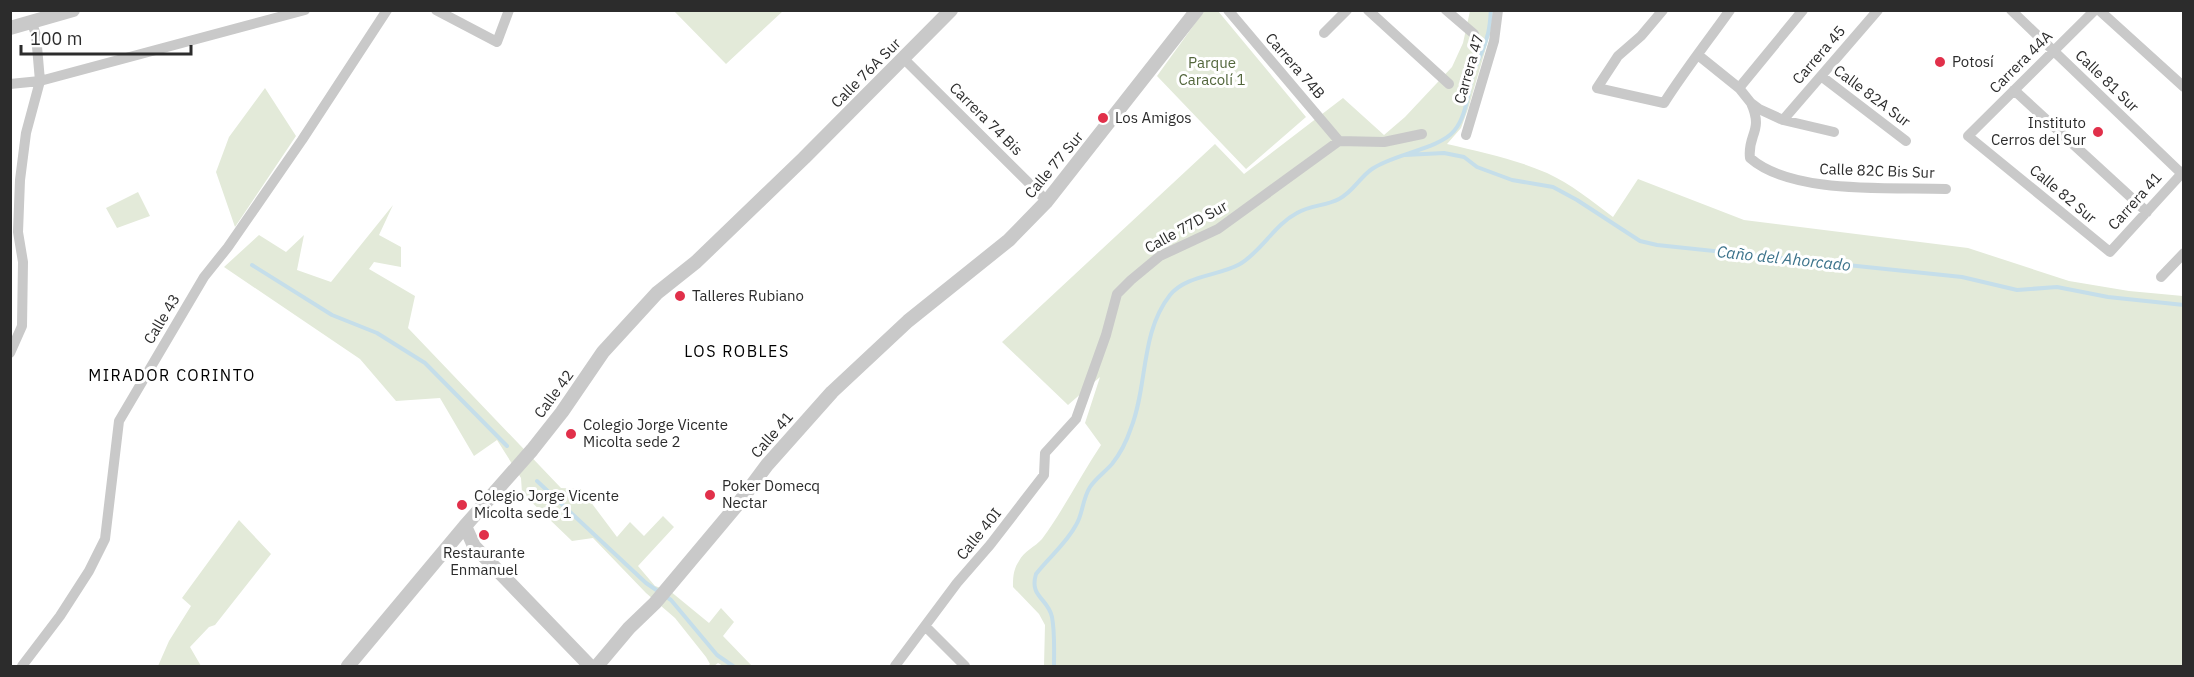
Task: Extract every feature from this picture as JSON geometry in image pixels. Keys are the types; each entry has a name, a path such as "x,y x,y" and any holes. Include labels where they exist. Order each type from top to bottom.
{"street":[{"path":"10,28 73,10"},
{"path":"10,84 40,81 305,10"},
{"name":"Calle 43","path":"22,666 60,616 89,571 105,539 119,421 204,277 228,247 302,140 387,10"},
{"path":"436,10 497,42 509,10"},
{"name":"Calle 76A Sur","path":"804,158 951,10"},
{"name":"Calle 77 Sur","path":"942,296 1009,240 1047,201 1197,10"},
{"name":"Carrera 74B","path":"1228,10 1339,141"},
{"path":"1324,33 1347,10"},
{"path":"1368,10 1449,84"},
{"path":"1446,10 1474,34"},
{"name":"Carrera 47","path":"1466,135 1494,41 1498,10"},
{"path":"1658,13 1641,36 1618,56 1598,88 1664,103 1685,68 1698,55 1730,10"},
{"path":"1739,88 1781,40 1803,10"},
{"name":"Carrera 45","path":"1783,120 1878,10"},
{"name":"Calle 81 Sur","path":"2011,10 2182,172"},
{"path":"2093,11 2184,87"},
{"name":"Carrera 44A","path":"1968,136 2093,11"},
{"path":"10,353 22,326 23,262 18,232 20,180 26,133 40,81 36,35 32,23"},
{"path":"1698,55 1739,88 1751,103 1766,113 1783,120 1834,132"},
{"name":"Carrera 74 Bis","path":"903,58 1047,201"},
{"name":"Calle 82A Sur","path":"1821,76 1906,141"},
{"path":"2014,90 2146,212"},
{"name":"Calle 82C Bis Sur","path":"1751,103 1757,122 1749,149 1750,158 1758,165 1801,182 1823,186 1946,189"},
{"path":"1339,141 1384,142 1422,134"},
{"name":"Calle 82 Sur","path":"1968,136 2110,252"},
{"name":"Calle 77D Sur","path":"1076,419 1106,335 1117,294 1160,256 1218,229 1339,141"},
{"name":"Calle 42","path":"348,666 532,450 562,412 603,352 657,294 696,262 804,158"},
{"name":"Carrera 41","path":"2110,252 2182,172"},
{"path":"2161,277 2184,253"},
{"name":"Calle 41","path":"597,666 629,628 655,603 738,504 767,465 832,392 908,321 942,296"},
{"name":"Calle 40I","path":"895,666 957,583 990,545 1044,475 1045,453 1076,419"},
{"path":"465,526 474,546 590,666"},
{"path":"926,627 965,666"}],"green space":[{"path":"674,11 783,11 726,64"},
{"name":"Parque Caracolí 1","path":"1204,11 1218,11 1306,117 1246,169 1157,76"},
{"path":"1470,11 1493,11 1490,34 1461,128 1447,144 1510,160 1547,173 1573,188 1613,217 1638,179 1744,220 1968,248 2069,281 2129,291 2183,296 2183,666 1044,666 1045,625 1039,614 1013,587 1014,574 1021,558 1042,539 1050,528 1101,445 1085,423 1100,377 1068,405 1002,342 1215,144 1244,174 1343,98 1384,135 1405,117 1452,67 1463,43"},
{"path":"265,88 296,136 235,227 216,172 229,137"},
{"path":"138,192 150,216 117,228 106,208"},
{"path":"393,205 379,235 401,247 401,267 374,262 369,269 415,296 408,328 561,488 581,489 617,537 630,522 644,536 663,516 674,527 638,566 655,586 670,591 709,623 721,608 734,622 723,636 752,666 723,666 718,663 708,666 710,664 706,657 675,618 646,593 593,538 572,541 522,493 521,478 497,440 474,456 440,398 396,401 360,359 224,267 259,235 286,252 304,235 297,270 331,282"},
{"path":"239,520 271,554 215,625 209,627 190,647 201,666 158,666 169,641 191,606 182,598"}],"waterway":[{"path":"1054,666 1052,617 1035,588 1036,574 1072,532 1090,487 1112,464 1125,442 1136,411 1149,342 1160,310 1170,295 1185,283 1232,268 1248,259 1281,224 1297,213 1339,199 1372,169 1438,142 1454,131 1462,118 1474,71 1486,41 1491,10"},
{"name":"Caño del Ahorcado","path":"1405,155 1444,153 1464,157 1477,167 1512,180 1553,187 1640,241 1657,245 1962,277 2017,290 2057,287 2108,297 2184,305"},
{"path":"252,265 332,315 377,333 425,363 507,446"},
{"path":"537,481 646,583 671,600 717,655 733,666"}],"place":[{"name":"Potosí","path":"1940,62"},
{"name":"Los Amigos","path":"1103,118"},
{"name":"Instituto Cerros del Sur","path":"2098,132"},
{"name":"Talleres Rubiano","path":"680,296"},
{"name":"Colegio Jorge Vicente Micolta sede 2","path":"571,434"},
{"name":"Poker Domecq Nectar","path":"710,495"},
{"name":"Colegio Jorge Vicente Micolta sede 1","path":"462,505"},
{"name":"Restaurante Enmanuel","path":"484,535"}],"district":[{"name":"LOS ROBLES","path":"737,351"},
{"name":"MIRADOR CORINTO","path":"172,375"}]}
